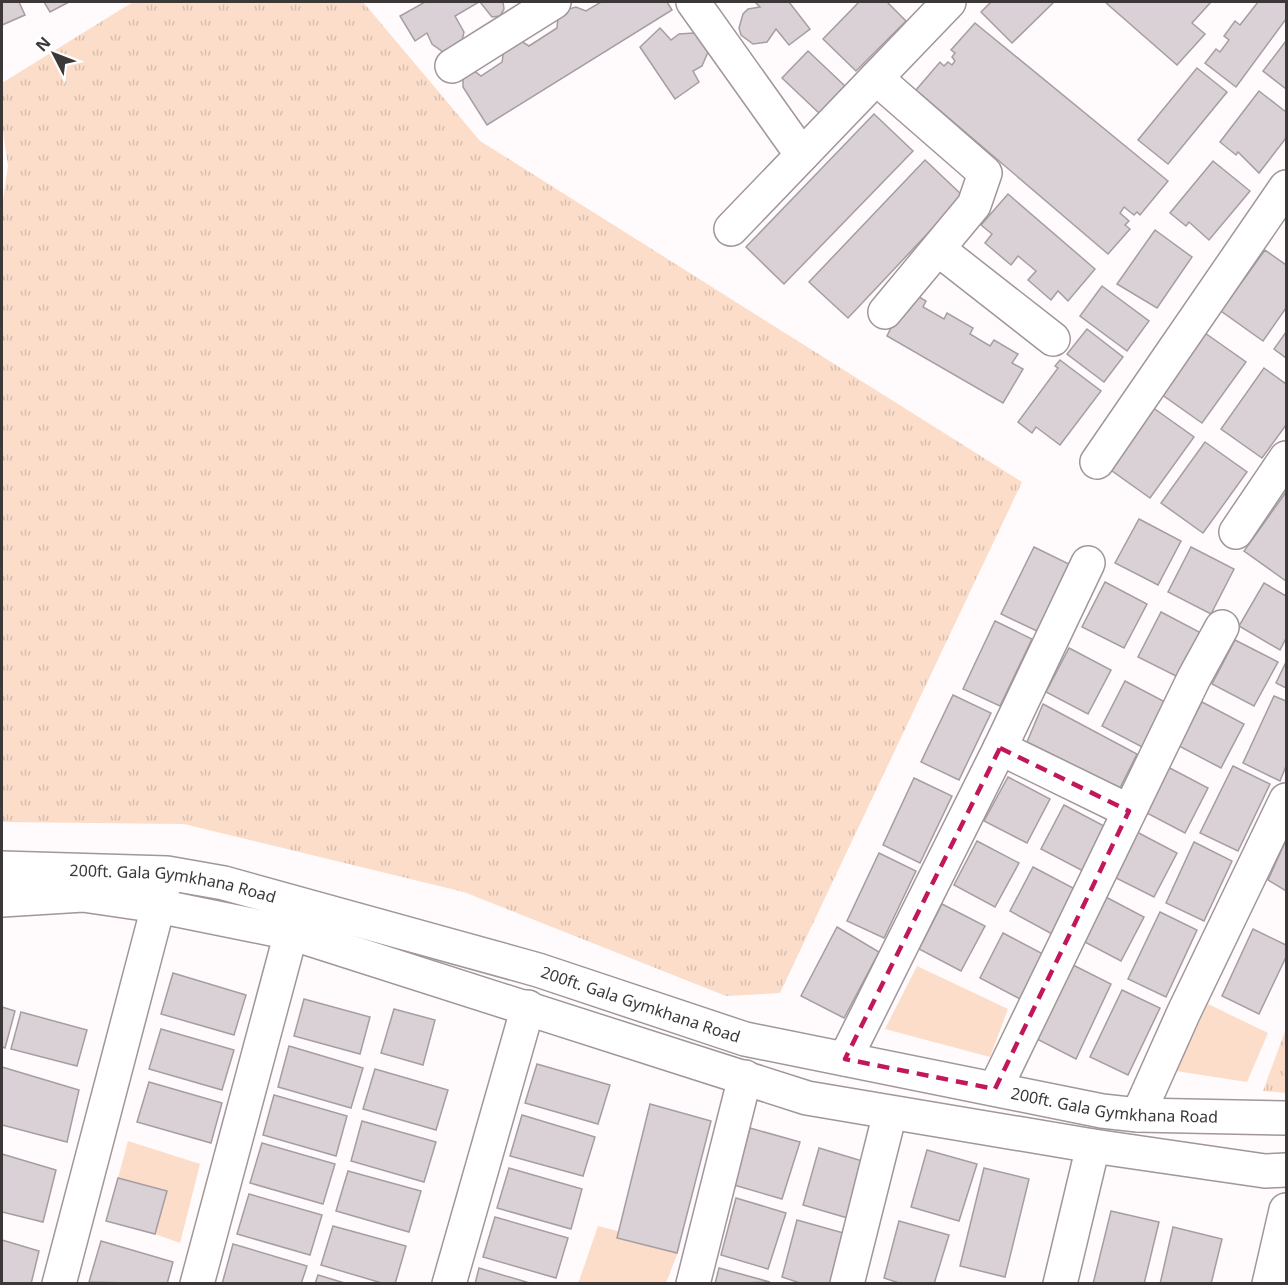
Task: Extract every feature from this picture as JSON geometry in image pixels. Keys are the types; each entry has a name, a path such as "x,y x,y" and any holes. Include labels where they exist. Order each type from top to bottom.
{"street":[{"path":"452,66 554,2"},
{"path":"693,2 802,154"},
{"path":"732,229 949,2"},
{"path":"876,78 985,172 974,205 885,312"},
{"path":"1097,462 1281,206"},
{"path":"938,249 1053,339"},
{"path":"1236,532 1287,458"},
{"path":"844,1059 1000,748 1088,563"},
{"path":"995,1089 1194,678 1222,627"},
{"path":"1000,748 1129,812"},
{"path":"1138,1115 1184,1012 1287,800"},
{"name":"200ft. Gala Gymkhana Road","path":"2,868 167,873 224,883 538,970 745,1039 1138,1115 1287,1118"},
{"path":"59,1284 167,873"},
{"path":"2,900 83,895 158,906 291,933 807,1098 1093,1146 1265,1171 1287,1170"},
{"path":"196,1284 291,933"},
{"path":"449,1284 528,1007"},
{"path":"693,1284 745,1077"},
{"path":"847,1284 890,1113"},
{"path":"1060,1284 1093,1146"},
{"path":"1269,1284 1287,1210"}],"highlighted area":[{"path":"1000,748 1129,811 995,1089 845,1059"}],"green space":[{"path":"133,2 363,2 480,141 1022,482 780,993 726,996 464,892 184,824 2,822 2,207 8,166 2,124 2,83"},
{"path":"917,966 1008,1009 990,1057 885,1029"},
{"path":"1208,1004 1268,1033 1247,1082 1176,1071"},
{"path":"1286,1028 1286,1093 1263,1091 1284,1034"},
{"path":"128,1141 200,1164 180,1243 155,1234 166,1191 118,1178"},
{"path":"598,1226 680,1247 666,1283 578,1284"}],"building":[{"path":"2,2 19,2 25,15 2,25"},
{"path":"44,2 69,2 50,12"},
{"path":"425,2 479,2 455,16 464,32 461,45 449,52 443,52 432,44 427,33 415,41 400,16"},
{"path":"480,2 503,2 504,9 500,16 492,17"},
{"path":"601,2 667,2 672,10 487,125 463,87 463,76 473,70 481,76 502,62 504,49 521,41 529,46 557,28 558,17 562,11 576,7 586,11"},
{"path":"755,2 789,2 810,29 789,45 776,29 767,42 753,44 741,35 739,28 743,14 748,9 760,7"},
{"path":"859,2 887,2 906,21 856,71 823,39"},
{"path":"991,2 1054,2 1012,43 981,12"},
{"path":"1105,2 1211,2 1192,23 1205,34 1177,65"},
{"path":"1258,2 1286,2 1286,19 1236,87 1205,63 1216,49 1220,52 1229,40 1224,36 1235,21 1240,25"},
{"path":"975,23 1168,181 1140,215 1137,212 1134,215 1124,207 1120,213 1129,221 1125,225 1130,229 1108,254 916,90 940,62 944,66 948,62 952,65 955,61 952,57 955,53 951,50"},
{"path":"660,28 671,40 679,34 694,33 701,37 708,52 702,66 693,71 699,82 675,99 640,47"},
{"path":"1286,41 1286,89 1263,71"},
{"path":"808,51 846,87 820,114 782,78"},
{"path":"1197,68 1227,92 1168,164 1138,140"},
{"path":"1259,91 1286,112 1286,138 1259,173 1238,152 1236,155 1220,142"},
{"path":"874,114 913,151 784,284 746,247"},
{"path":"925,160 963,196 848,318 809,282"},
{"path":"1213,161 1250,191 1209,240 1189,222 1186,226 1170,213"},
{"path":"1008,194 1095,269 1068,301 1058,291 1051,300 1028,280 1036,271 1018,256 1011,265 985,243 992,234 981,225"},
{"path":"1155,230 1192,257 1157,308 1117,284"},
{"path":"1265,250 1286,265 1286,308 1263,341 1221,311"},
{"path":"1102,286 1149,321 1127,351 1080,316"},
{"path":"909,291 926,301 923,307 944,319 947,313 973,328 970,334 990,346 994,340 1018,354 1012,363 1023,369 1003,403 887,336"},
{"path":"1087,329 1123,357 1104,382 1067,354"},
{"path":"1286,332 1286,358 1274,349"},
{"path":"1205,333 1246,362 1202,423 1161,394"},
{"path":"1060,360 1101,391 1060,445 1036,427 1032,433 1018,422 1058,368 1055,366"},
{"path":"1264,368 1286,384 1286,425 1262,458 1221,429"},
{"path":"1152,407 1194,437 1150,498 1108,468"},
{"path":"1205,442 1247,472 1203,533 1161,503"},
{"path":"1286,492 1286,581 1244,551"},
{"path":"1139,519 1181,541 1158,585 1115,563"},
{"path":"1034,547 1071,565 1039,632 1001,614"},
{"path":"1191,547 1234,569 1211,614 1168,592"},
{"path":"1105,582 1147,604 1124,648 1082,627"},
{"path":"1264,583 1286,596 1286,638 1280,650 1239,626"},
{"path":"1161,612 1203,634 1180,678 1138,657"},
{"path":"995,621 1032,639 1000,706 963,689"},
{"path":"1235,640 1278,662 1254,706 1212,684"},
{"path":"1069,648 1111,670 1088,714 1046,692"},
{"path":"1286,662 1286,688 1276,683"},
{"path":"1125,681 1167,703 1144,748 1102,726"},
{"path":"953,695 991,713 959,780 921,762"},
{"path":"1274,696 1286,701 1286,766 1280,781 1243,763"},
{"path":"1202,702 1244,724 1221,768 1179,746"},
{"path":"1043,704 1137,754 1120,788 1027,742"},
{"path":"1166,766 1208,788 1185,833 1143,811"},
{"path":"1233,766 1270,784 1238,851 1200,833"},
{"path":"1008,777 1050,799 1027,843 984,821"},
{"path":"914,778 952,796 920,863 883,845"},
{"path":"1064,805 1106,827 1083,871 1041,849"},
{"path":"1135,831 1177,853 1154,897 1112,876"},
{"path":"1286,840 1286,891 1268,880"},
{"path":"977,841 1019,863 995,907 954,885"},
{"path":"1194,842 1232,861 1204,921 1166,903"},
{"path":"879,853 916,871 884,938 847,921"},
{"path":"1033,867 1075,889 1052,934 1010,911"},
{"path":"1102,895 1144,917 1121,961 1079,939"},
{"path":"942,904 985,926 961,971 919,949"},
{"path":"1160,912 1197,930 1166,997 1128,979"},
{"path":"837,927 879,952 844,1018 801,996"},
{"path":"1253,929 1286,945 1286,957 1259,1014 1222,996"},
{"path":"1003,933 1045,955 1022,1000 980,978"},
{"path":"1071,964 1111,984 1076,1059 1033,1037"},
{"path":"173,973 246,995 234,1035 161,1014"},
{"path":"1122,990 1160,1008 1128,1075 1090,1057"},
{"path":"304,999 370,1017 360,1054 294,1036"},
{"path":"2,1007 15,1011 5,1048 2,1047"},
{"path":"394,1009 435,1020 423,1065 381,1053"},
{"path":"21,1012 87,1030 77,1066 11,1049"},
{"path":"161,1029 234,1050 222,1090 149,1069"},
{"path":"289,1046 363,1068 351,1108 278,1087"},
{"path":"537,1064 610,1085 598,1124 525,1103"},
{"path":"2,1067 79,1090 67,1142 2,1125"},
{"path":"375,1069 448,1090 436,1130 363,1109"},
{"path":"149,1082 222,1103 211,1143 137,1122"},
{"path":"274,1095 347,1116 336,1156 263,1135"},
{"path":"650,1104 711,1121 677,1253 617,1238"},
{"path":"522,1115 595,1137 583,1176 510,1156"},
{"path":"362,1121 436,1142 424,1182 351,1161"},
{"path":"750,1128 800,1142 782,1199 734,1185"},
{"path":"262,1143 335,1164 323,1204 250,1183"},
{"path":"819,1148 869,1163 851,1219 803,1205"},
{"path":"927,1150 977,1164 959,1221 911,1207"},
{"path":"2,1154 56,1170 43,1222 2,1212"},
{"path":"509,1168 582,1189 571,1229 497,1208"},
{"path":"984,1168 1029,1179 1005,1277 960,1266"},
{"path":"348,1171 421,1191 409,1232 336,1211"},
{"path":"118,1178 167,1191 155,1234 106,1221"},
{"path":"249,1194 322,1215 310,1255 237,1234"},
{"path":"736,1198 786,1213 768,1269 721,1255"},
{"path":"1111,1211 1159,1222 1144,1284 1093,1284"},
{"path":"495,1217 568,1238 556,1278 483,1257"},
{"path":"797,1220 847,1234 832,1284 803,1284 782,1277"},
{"path":"899,1221 949,1235 934,1284 902,1284 884,1278"},
{"path":"333,1226 406,1246 395,1284 385,1284 321,1265"},
{"path":"1173,1227 1222,1239 1211,1284 1160,1284"},
{"path":"2,1240 39,1251 31,1284 2,1284"},
{"path":"101,1241 173,1262 167,1284 89,1282"},
{"path":"233,1244 307,1266 301,1284 222,1284"},
{"path":"479,1268 533,1284 475,1284"},
{"path":"719,1268 770,1282 715,1284"},
{"path":"318,1275 348,1284 315,1284"}]}
